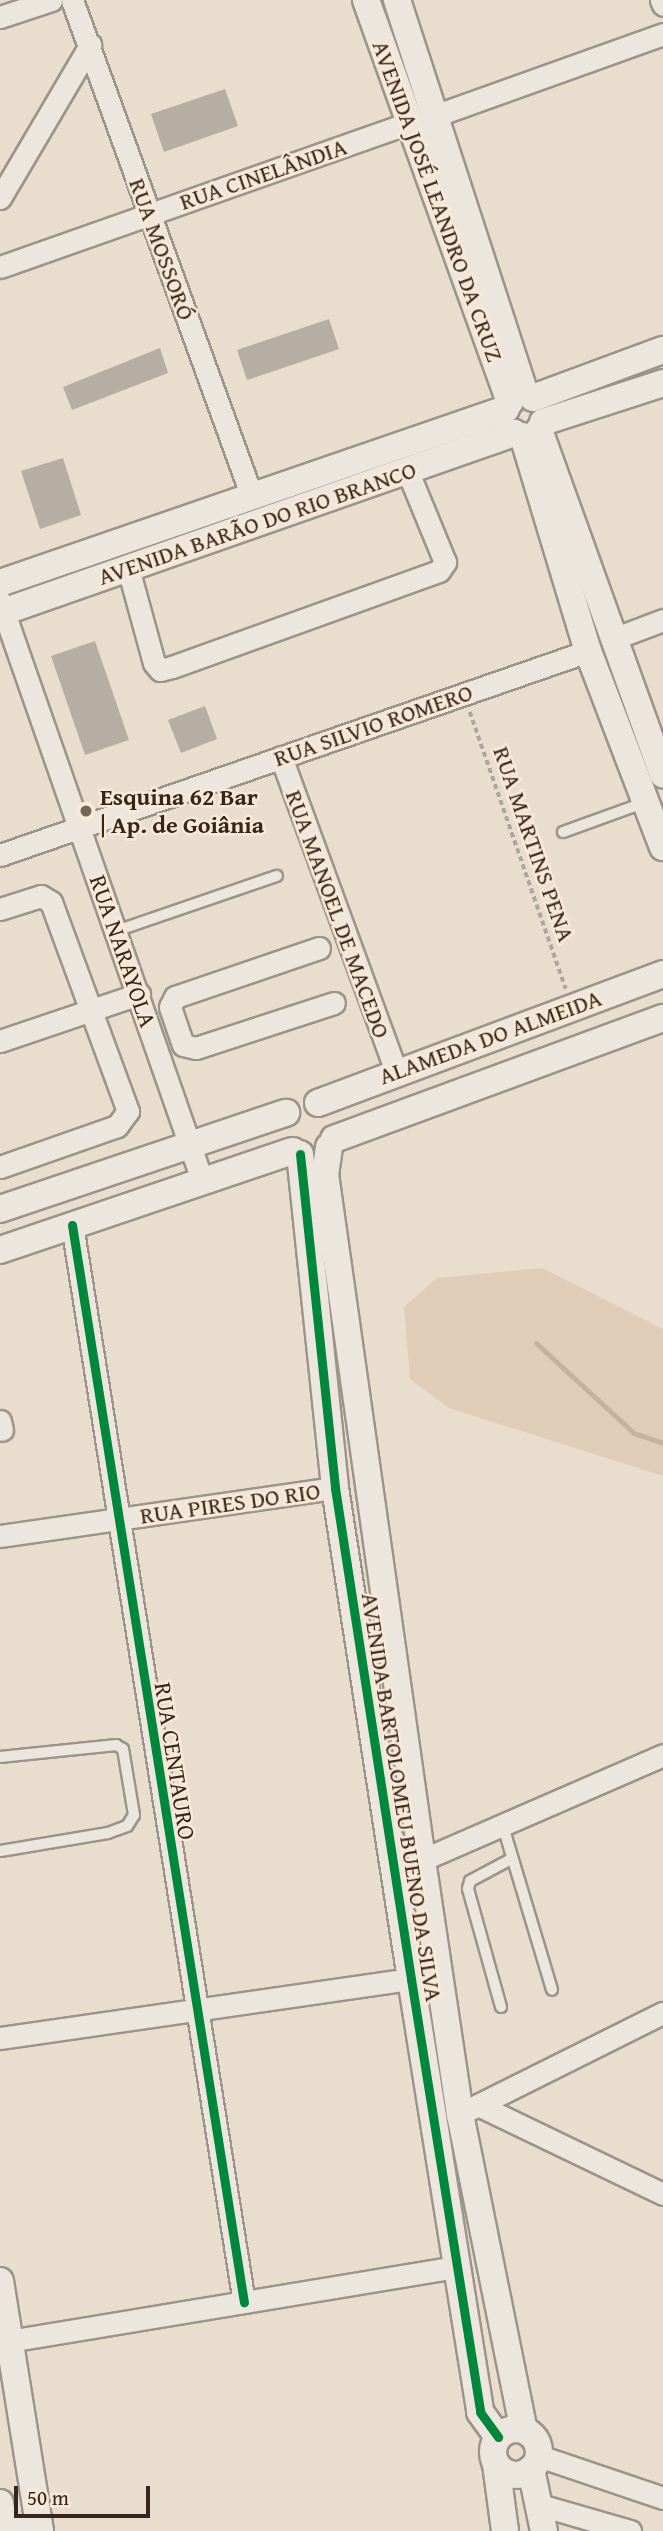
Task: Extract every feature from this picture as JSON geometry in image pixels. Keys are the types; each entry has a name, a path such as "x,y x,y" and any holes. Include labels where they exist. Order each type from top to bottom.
{"street":[{"path":"0,17 51,0"},
{"name":"RUA MOSSORÓ","path":"72,0 252,497"},
{"name":"AVENIDA JOSÉ LEANDRO DA CRUZ","path":"366,0 408,123 524,416"},
{"name":"AVENIDA JOSÉ LEANDRO DA CRUZ","path":"397,0 438,115 524,416"},
{"path":"661,0 663,5"},
{"path":"438,115 663,34"},
{"path":"0,198 90,45"},
{"name":"RUA CINELÂNDIA","path":"0,267 408,123"},
{"name":"AVENIDA BARÃO DO RIO BRANCO","path":"1,608 128,568 407,470 663,350"},
{"name":"AVENIDA BARÃO DO RIO BRANCO","path":"0,583 252,497 524,416 663,383"},
{"path":"524,416 618,637 663,774"},
{"path":"524,416 588,651 663,847"},
{"path":"128,568 154,663 160,670 172,667 439,571 445,562 407,470"},
{"name":"RUA NARAYOLA","path":"1,608 139,994 203,1183"},
{"path":"618,637 663,620"},
{"name":"RUA SILVIO ROMERO","path":"0,855 588,651"},
{"name":"RUA MANOEL DE MACEDO","path":"281,757 396,1071"},
{"path":"0,909 49,899 128,1105 126,1116 117,1126 0,1167"},
{"path":"318,948 175,998 170,1007 183,1045 196,1048 334,1003"},
{"name":"ALAMEDA DO ALMEIDA","path":"318,1103 396,1071 663,974"},
{"path":"0,1041 139,994"},
{"name":"ALAMEDA DO ALMEIDA","path":"331,1143 663,1018"},
{"path":"152,1034 176,1025"},
{"path":"0,1209 190,1143 286,1113 300,1102 318,1103 330,1111 331,1143 0,1250"},
{"path":"286,1113 281,1126 297,1153"},
{"name":"AVENIDA BARTOLOMEU BUENO DA SILVA","path":"331,1143 325,1174 422,1860 469,2109 524,2430 536,2440 535,2462 542,2518"},
{"name":"AVENIDA BARTOLOMEU BUENO DA SILVA","path":"297,1153 335,1488 411,1979 480,2412 498,2437"},
{"name":"RUA CENTAURO","path":"72,1226 116,1519 244,2302"},
{"name":"RUA PIRES DO RIO","path":"0,1536 335,1488"},
{"path":"422,1860 663,1755"},
{"path":"0,2038 411,1979"},
{"path":"469,2109 663,2013"},
{"path":"469,2109 663,2194"},
{"path":"9,2341 457,2267"},
{"path":"0,2281 40,2531 7,2531 0,2503"},
{"path":"505,2531 496,2464 498,2437 524,2430"},
{"path":"496,2464 509,2474 535,2462 663,2498"},
{"path":"542,2518 630,2531"}],"lane":[{"path":"564,832 646,802"},
{"path":"116,931 277,876"},
{"path":"0,1757 116,1745 123,1749 134,1815 127,1826 108,1833 0,1851"},
{"path":"502,1823 552,1990"},
{"path":"502,2007 468,1889 511,1859"}],"shaded area":[{"path":"542,1268 663,1329 663,1476 449,1408 410,1379 404,1307 437,1278"}],"building":[{"path":"225,89 238,126 164,152 151,114"},
{"path":"329,319 339,349 247,380 237,350"},
{"path":"160,348 168,373 72,410 63,387"},
{"path":"63,458 81,515 40,529 21,471"},
{"path":"95,641 129,740 85,755 51,656"},
{"path":"205,706 217,739 181,753 168,720"}],"waterway":[{"path":"536,1343 634,1433 663,1443"}],"cycle path":[{"path":"300,1154 335,1488 480,2412 498,2437"},
{"path":"72,1225 244,2302"}],"place":[{"name":"Esquina 62 Bar | Ap. de Goiânia","path":"86,811"}]}
